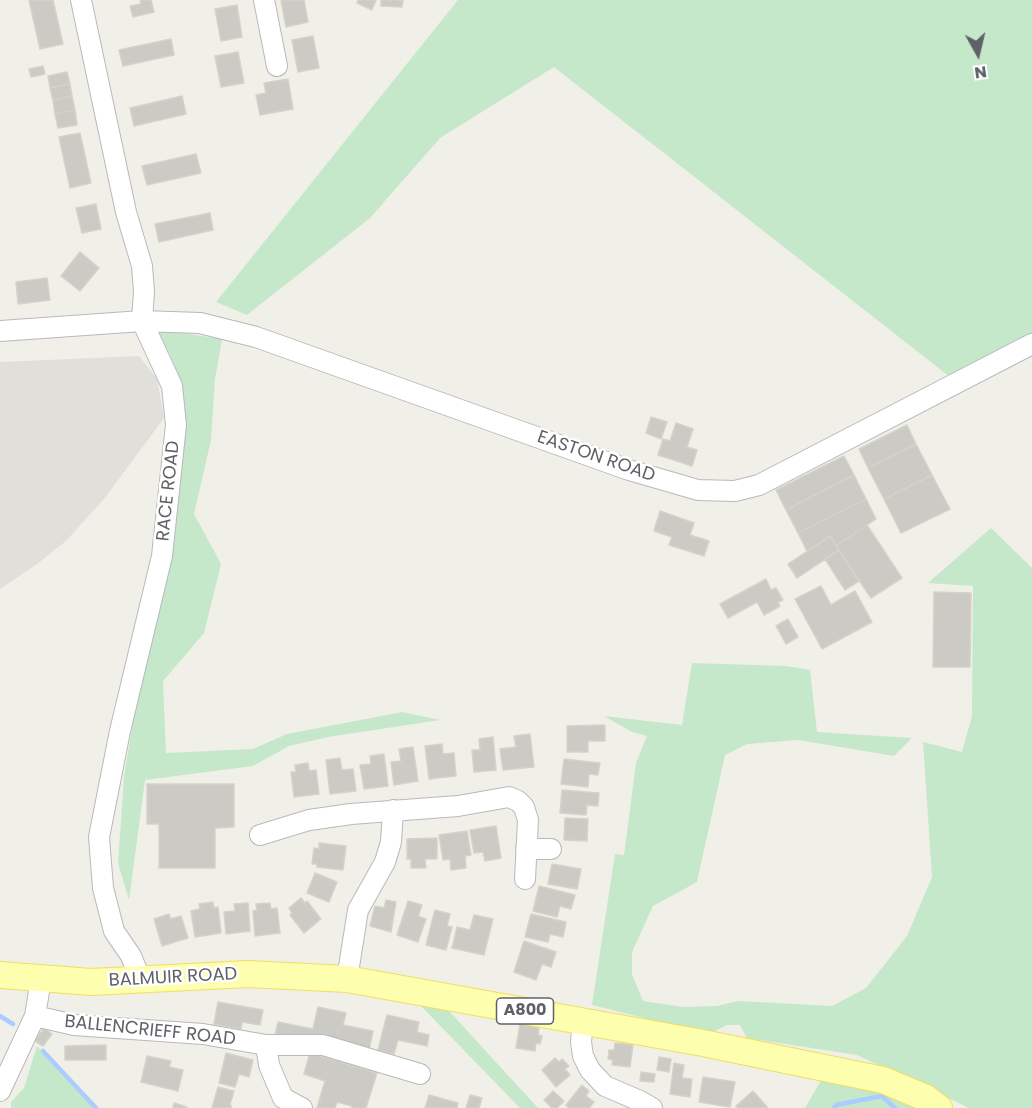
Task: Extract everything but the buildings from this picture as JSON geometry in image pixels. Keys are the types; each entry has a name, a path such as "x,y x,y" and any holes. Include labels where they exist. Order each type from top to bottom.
{"main road":[{"name":"BALMUIR ROAD","path":"0,975 91,982 248,974 347,979"},
{"name":"A800","path":"347,979 704,1043 883,1080 926,1098 939,1108"}],"street":[{"path":"81,0 126,212 142,266 144,291 141,321"},
{"path":"264,0 277,66"},
{"name":"EASTON ROAD","path":"0,331 141,321 200,323 256,337 630,470 698,490 735,491 759,485 1032,344"},
{"name":"RACE ROAD","path":"141,321 172,386 176,425 162,556 120,731 99,837 103,888 114,931 132,956 141,980"},
{"path":"260,835 309,820 393,810 458,806 509,797 524,807 528,820 525,879"},
{"path":"347,979 358,910 385,862 391,842 393,810"},
{"path":"526,849 551,849"},
{"path":"0,1090 35,1016 41,979"},
{"name":"BALLENCRIEFF ROAD","path":"35,1016 74,1025 203,1034 266,1044 323,1045 420,1074"},
{"path":"583,1022 581,1042 583,1056 590,1070 605,1086 652,1108"},
{"path":"266,1044 269,1065 283,1098 303,1108"}],"shaded area":[{"path":"139,356 157,379 164,418 104,499 66,541 0,589 0,362"}],"green space":[{"path":"458,0 1032,0 1032,333 950,377 554,67 440,138 370,218 247,315 216,302"},
{"path":"155,329 222,339 215,379 211,440 194,514 221,564 204,633 163,681 166,753 253,749 287,734 402,712 440,720 328,737 289,746 253,766 145,780 129,900 118,863 124,777 133,722 161,598 184,431 178,374 169,352"},
{"path":"991,528 1032,568 1032,1108 969,1108 857,1055 747,1038 740,1025 727,1025 709,1034 592,1005 615,854 624,855 636,763 647,736 632,732 604,716 682,725 692,663 786,666 810,670 817,732 912,738 894,756 798,740 747,744 725,755 697,882 653,906 632,952 632,974 643,1001 683,1007 717,1006 738,1001 832,1006 866,988 907,936 932,877 923,742 962,752 972,716 973,586 928,583"},
{"path":"439,1000 538,1108 520,1108 420,1005"},
{"path":"37,1046 96,1108 11,1108 11,1102 24,1088"},
{"path":"823,1077 863,1083 925,1108 805,1108"}],"waterway":[{"path":"0,1016 13,1024"},
{"path":"43,1051 96,1108"},
{"path":"834,1108 836,1105 882,1096 895,1108"}]}
